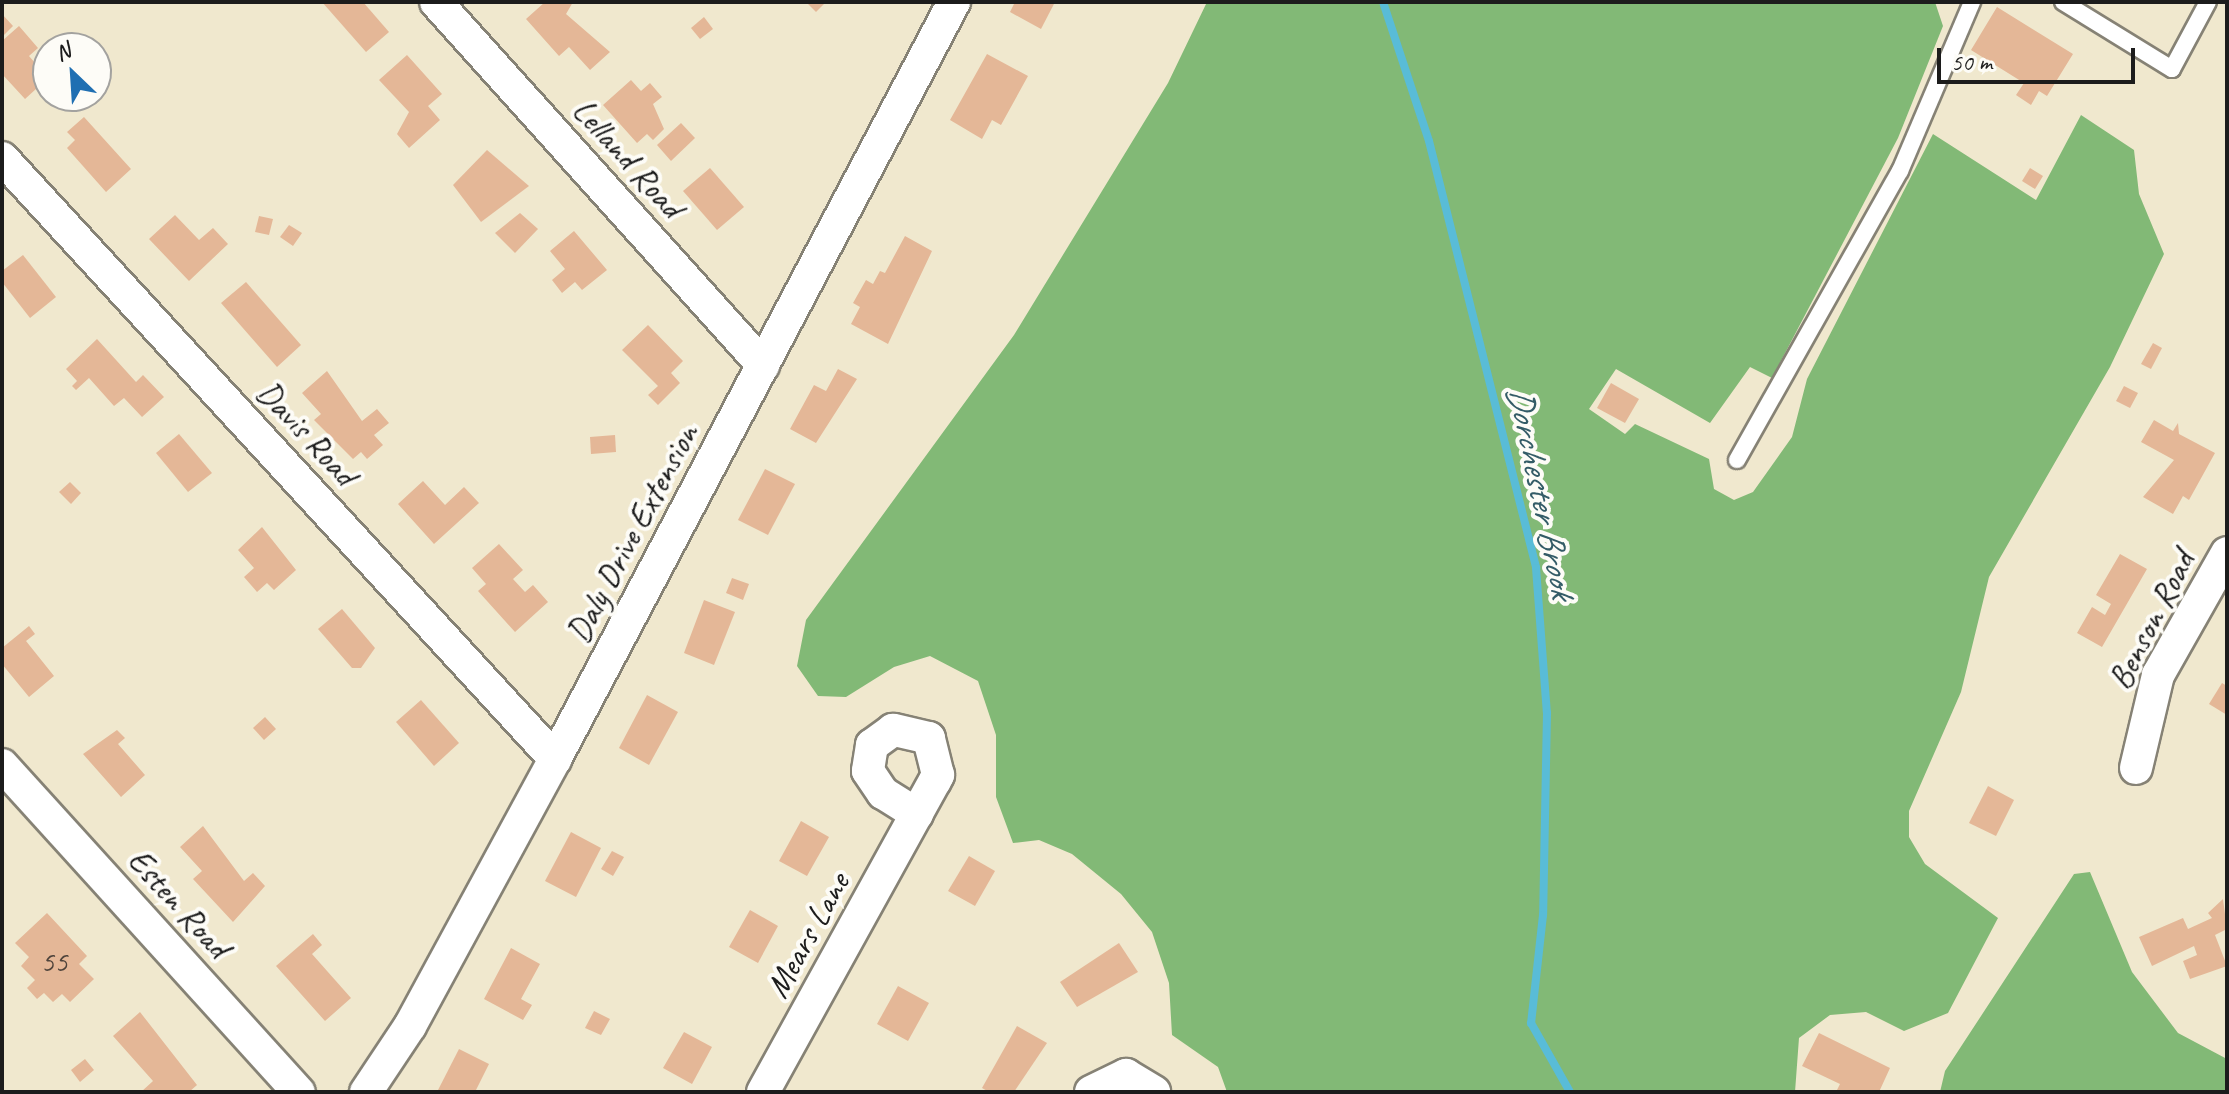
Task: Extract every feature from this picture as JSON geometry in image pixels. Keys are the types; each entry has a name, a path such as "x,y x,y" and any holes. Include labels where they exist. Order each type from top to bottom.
{"street":[{"name":"Lelland Road","path":"436,2 763,365"},
{"name":"Daly Drive Extension","path":"366,1092 410,1026 555,759 954,2"},
{"name":"Davis Road","path":"2,158 555,759"},
{"name":"Benson Road","path":"2136,768 2158,675 2227,553"},
{"name":"Esten Road","path":"2,765 299,1092"},
{"name":"Mears Lane","path":"763,1092 917,814"},
{"path":"1091,1092 1118,1075 1140,1079 1154,1092"}],"lane":[{"path":"1737,460 1900,171 1972,2"},
{"path":"2063,2 2172,69 2208,2"}],"green space":[{"path":"1207,2 1935,2 1943,26 1898,138 1772,378 1750,367 1710,423 1616,369 1589,409 1625,434 1635,424 1709,459 1714,489 1734,500 1753,492 1792,437 1807,379 1933,134 2036,200 2081,115 2134,150 2139,194 2164,254 2110,367 1989,577 1961,692 1909,811 1909,837 1925,864 1998,918 1948,1013 1904,1031 1866,1012 1830,1015 1799,1038 1795,1092 1227,1092 1218,1067 1172,1035 1169,983 1152,932 1121,894 1072,854 1039,840 1013,843 996,797 996,735 978,681 930,656 894,667 846,697 818,696 797,666 806,620 1014,335 1168,83"},
{"path":"2090,872 2132,972 2178,1033 2227,1059 2227,1092 1940,1092 1945,1071 2074,874"}],"building":[{"path":"322,2 363,2 389,32 366,52"},
{"path":"545,2 573,2 566,14 610,52 590,70 569,47 559,56 526,19"},
{"path":"806,2 826,2 816,12"},
{"path":"1015,2 1055,2 1041,29 1010,12"},
{"path":"1997,7 2073,54 2047,96 2039,91 2031,105 2016,95 2024,83 1971,50"},
{"path":"2,14 13,26 2,37"},
{"path":"704,17 713,29 700,39 691,28"},
{"path":"19,26 32,41 32,53 29,56 32,59 32,93 25,99 2,74 2,41"},
{"path":"987,54 1028,76 1001,125 992,120 982,139 950,120"},
{"path":"407,55 442,94 428,106 440,120 409,148 397,134 409,112 379,80"},
{"path":"631,80 641,91 650,83 662,97 653,104 664,129 653,140 647,134 637,143 603,105"},
{"path":"84,117 131,169 106,192 67,148 75,140 67,132"},
{"path":"681,123 695,138 671,161 657,145"},
{"path":"487,150 529,186 481,222 453,185"},
{"path":"710,168 744,207 717,230 683,191"},
{"path":"2030,168 2043,176 2035,189 2022,181"},
{"path":"520,213 538,229 515,253 495,233"},
{"path":"175,215 199,240 213,228 228,244 189,281 149,239"},
{"path":"259,216 273,219 269,235 255,232"},
{"path":"289,225 302,233 293,246 280,237"},
{"path":"574,231 607,270 582,290 575,282 562,293 552,280 565,269 550,251"},
{"path":"905,236 932,251 888,344 851,324 860,307 853,303 866,280 873,284 880,271 885,273"},
{"path":"23,255 56,297 30,318 2,282 2,271"},
{"path":"246,282 301,345 277,367 221,303"},
{"path":"648,325 683,361 671,373 680,383 658,405 648,395 658,386 622,350"},
{"path":"97,339 136,382 143,375 164,397 142,417 124,398 114,406 89,378 76,390 72,386 77,381 66,369"},
{"path":"2153,343 2162,348 2151,369 2141,364"},
{"path":"838,369 857,379 816,443 790,429 814,385 826,391"},
{"path":"327,371 362,421 377,409 389,423 374,435 383,445 367,459 361,452 353,459 314,420 321,414 302,393"},
{"path":"1611,383 1639,399 1625,423 1597,408"},
{"path":"2124,386 2138,393 2130,408 2116,401"},
{"path":"2154,420 2173,431 2178,423 2179,434 2215,453 2189,500 2183,496 2173,514 2143,497 2174,460 2141,442"},
{"path":"179,434 212,473 188,492 156,453"},
{"path":"615,435 616,452 591,454 590,437"},
{"path":"765,469 795,484 768,535 738,520"},
{"path":"423,481 445,505 464,487 479,503 434,544 398,504"},
{"path":"70,482 81,493 71,504 59,492"},
{"path":"262,527 296,570 274,590 267,583 257,592 244,577 254,568 238,550"},
{"path":"499,544 523,570 513,579 525,592 533,585 548,602 515,632 478,591 486,584 472,568"},
{"path":"2120,554 2147,569 2102,647 2077,633 2092,607 2105,615 2111,604 2096,595"},
{"path":"732,578 749,584 743,600 726,593"},
{"path":"704,600 735,612 714,665 684,653"},
{"path":"342,609 375,648 361,668 352,668 318,629"},
{"path":"29,626 35,634 26,641 54,676 29,697 2,664 2,648"},
{"path":"2222,683 2227,686 2227,715 2209,704"},
{"path":"647,695 678,712 649,765 619,748"},
{"path":"421,700 459,743 434,766 396,722"},
{"path":"265,717 276,729 264,740 253,728"},
{"path":"117,730 125,738 118,744 145,775 121,797 83,754"},
{"path":"1988,786 2014,800 1996,836 1969,823"},
{"path":"801,821 829,837 807,876 779,861"},
{"path":"203,826 244,881 253,873 265,886 233,922 193,879 202,871 180,847"},
{"path":"571,832 601,848 576,897 545,881"},
{"path":"612,851 624,857 613,876 601,869"},
{"path":"969,856 995,871 975,906 948,891"},
{"path":"2223,899 2227,929 2215,935 2227,966 2190,979 2183,961 2197,955 2194,946 2152,966 2139,937 2183,918 2188,929 2212,918 2208,913"},
{"path":"750,910 778,926 758,963 729,947"},
{"path":"47,913 87,956 79,964 94,979 70,1002 62,994 53,1002 44,993 37,999 27,988 35,980 21,966 29,957 15,943"},
{"path":"313,934 322,945 312,954 351,998 325,1021 276,966"},
{"path":"1119,943 1138,972 1077,1007 1060,982"},
{"path":"511,948 540,964 521,999 532,1005 523,1020 484,999"},
{"path":"898,986 929,1003 908,1041 877,1024"},
{"path":"594,1011 610,1019 601,1035 585,1028"},
{"path":"140,1012 197,1085 189,1092 141,1092 153,1081 113,1036"},
{"path":"1017,1026 1047,1043 1014,1092 989,1092 982,1088"},
{"path":"684,1032 712,1047 692,1084 663,1068"},
{"path":"1819,1033 1890,1068 1879,1092 1836,1092 1840,1084 1802,1066"},
{"path":"459,1049 489,1064 475,1092 437,1092"},
{"path":"85,1059 94,1070 80,1082 71,1070"}],"waterway":[{"name":"Dorchester Brook","path":"1383,2 1429,141 1536,568 1547,713 1543,915 1531,1023 1570,1092"}]}
